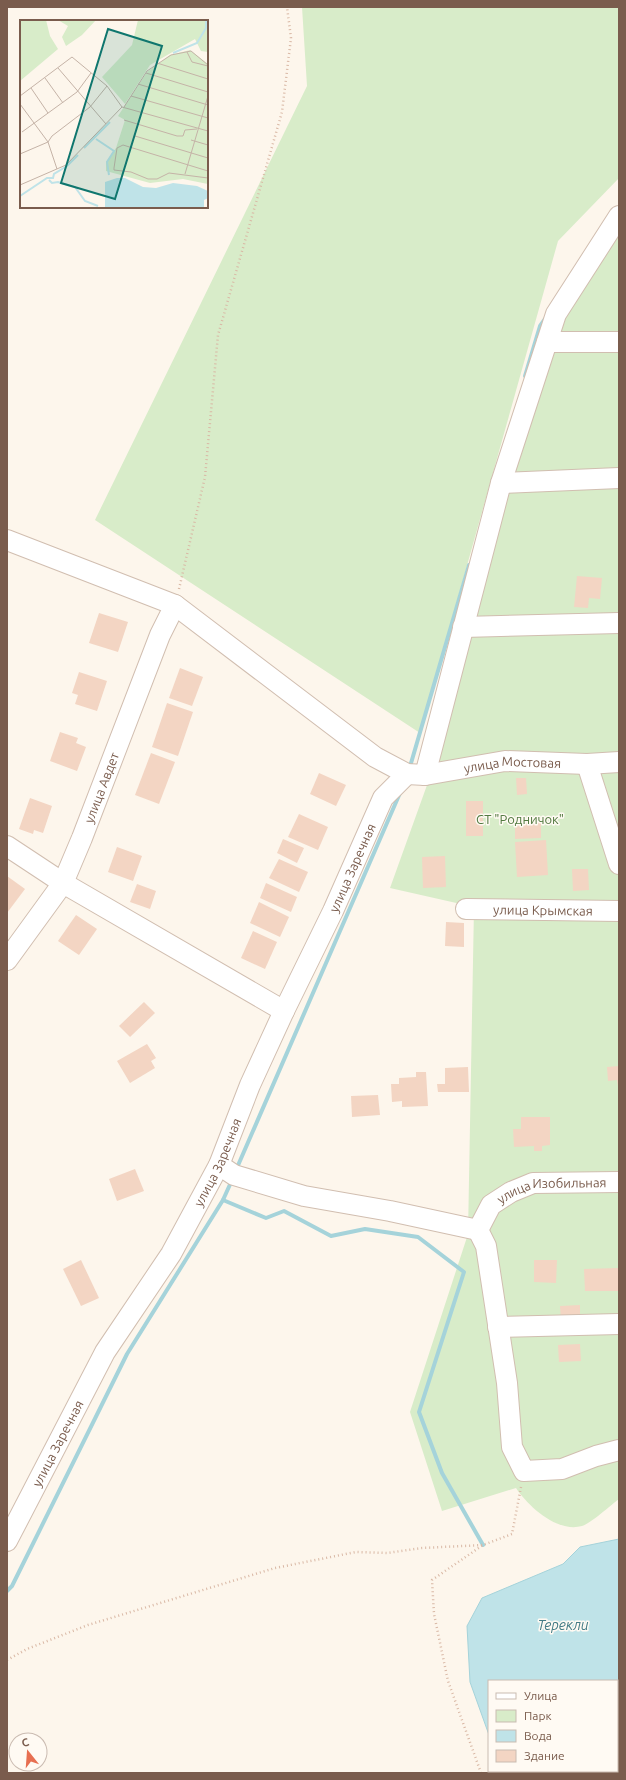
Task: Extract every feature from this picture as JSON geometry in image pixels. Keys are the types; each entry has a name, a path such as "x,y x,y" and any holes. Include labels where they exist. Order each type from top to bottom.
{"street":[{"path":"7,540 175,605 374,757 416,775 463,627 501,483 556,314 619,216"},
{"path":"547,342 619,342"},
{"path":"501,483 619,478"},
{"name":"улица Авдет","path":"7,960 63,883 82,838 160,635 175,605"},
{"path":"463,627 619,623"},
{"name":"улица Мостовая","path":"416,775 505,761 587,764 619,762"},
{"path":"587,764 619,864"},
{"name":"улица Заречная","path":"7,1541 105,1352 170,1254 219,1165 250,1085 333,911 383,798 416,775"},
{"path":"7,846 63,883 284,1011"},
{"name":"улица Крымская","path":"466,909 619,912"},
{"path":"219,1165 234,1175 304,1196 390,1211 478,1230 486,1246 507,1383 512,1447 524,1471 562,1468 596,1456 619,1450"},
{"name":"улица Изобильная","path":"478,1230 491,1205 511,1192 533,1183 619,1182"},
{"path":"498,1327 619,1324"}],"path":[{"path":"175,605 205,477 218,335 282,112 290,38 287,7"},
{"path":"481,1773 448,1681 434,1614 432,1580 483,1545 512,1534 524,1471"},
{"path":"7,1660 27,1649 88,1625 275,1568 356,1552 387,1553 422,1548 483,1545"}],"green space":[{"path":"302,7 619,7 619,178 558,241 420,733 95,520 307,86"},
{"name":"СТ \"Родничок\"","path":"619,229 619,1499 586,1525 572,1527 563,1526 544,1516 528,1503 516,1488 442,1511 410,1412 468,1234 474,907 390,888 431,774 469,627 557,327"}],"water":[{"name":"Терекли","path":"619,1539 619,1773 503,1773 618,1772 618,1680 488,1680 488,1732 470,1682 467,1626 482,1598 563,1564 580,1547"}],"building":[{"path":"577,576 602,578 600,599 589,598 588,608 574,607"},
{"path":"99,613 128,622 118,652 89,643"},
{"path":"180,668 203,677 192,706 169,698"},
{"path":"79,672 107,681 97,711 75,704 78,695 72,693"},
{"path":"167,703 193,712 178,756 152,747"},
{"path":"60,732 78,738 76,743 86,747 77,771 50,761"},
{"path":"151,753 175,762 159,804 135,795"},
{"path":"319,773 346,785 336,806 310,794"},
{"path":"516,778 526,778 527,794 517,795"},
{"path":"30,798 52,806 43,833 34,830 33,834 19,829"},
{"path":"466,801 483,801 483,836 466,836"},
{"path":"299,814 328,827 318,850 288,837"},
{"path":"541,818 541,838 515,839 515,819"},
{"path":"283,839 304,848 297,863 277,853"},
{"path":"546,840 548,875 517,877 515,842"},
{"path":"117,847 142,856 133,881 108,872"},
{"path":"445,856 446,887 423,888 422,857"},
{"path":"279,859 308,872 299,892 269,878"},
{"path":"572,869 588,869 589,890 573,891"},
{"path":"7,876 25,889 7,913"},
{"path":"266,883 297,897 291,912 260,898"},
{"path":"137,884 156,891 150,909 130,902"},
{"path":"259,902 289,917 280,937 250,923"},
{"path":"76,915 97,929 79,955 58,941"},
{"path":"446,922 464,923 464,947 445,946"},
{"path":"253,931 277,942 265,969 241,958"},
{"path":"144,1002 155,1013 130,1037 119,1026"},
{"path":"147,1044 156,1058 151,1061 155,1068 130,1083 117,1061"},
{"path":"619,1066 618,1086 617,1080 608,1081 607,1067"},
{"path":"468,1067 469,1092 438,1092 437,1084 445,1084 445,1068"},
{"path":"416,1072 426,1072 428,1106 402,1107 402,1101 392,1102 391,1084 399,1084 399,1078 416,1077"},
{"path":"378,1095 380,1115 352,1117 351,1096"},
{"path":"521,1117 550,1117 550,1145 542,1146 542,1151 534,1151 534,1146 514,1147 513,1129 521,1129"},
{"path":"135,1169 144,1191 117,1201 109,1179"},
{"path":"81,1260 99,1298 81,1306 63,1269"},
{"path":"534,1260 557,1260 556,1283 534,1282"},
{"path":"618,1268 619,1291 585,1291 584,1269"},
{"path":"580,1305 580,1319 561,1320 560,1306"},
{"path":"580,1344 581,1361 559,1362 558,1345"}],"waterway":[{"path":"525,376 540,326 545,319"},
{"path":"409,770 469,565"},
{"path":"236,1170 400,793"},
{"path":"7,1591 12,1586 127,1354 223,1200 232,1180"},
{"path":"223,1200 266,1218 284,1211 331,1236 365,1229 418,1237 464,1272 419,1412 442,1473 483,1545"}]}
